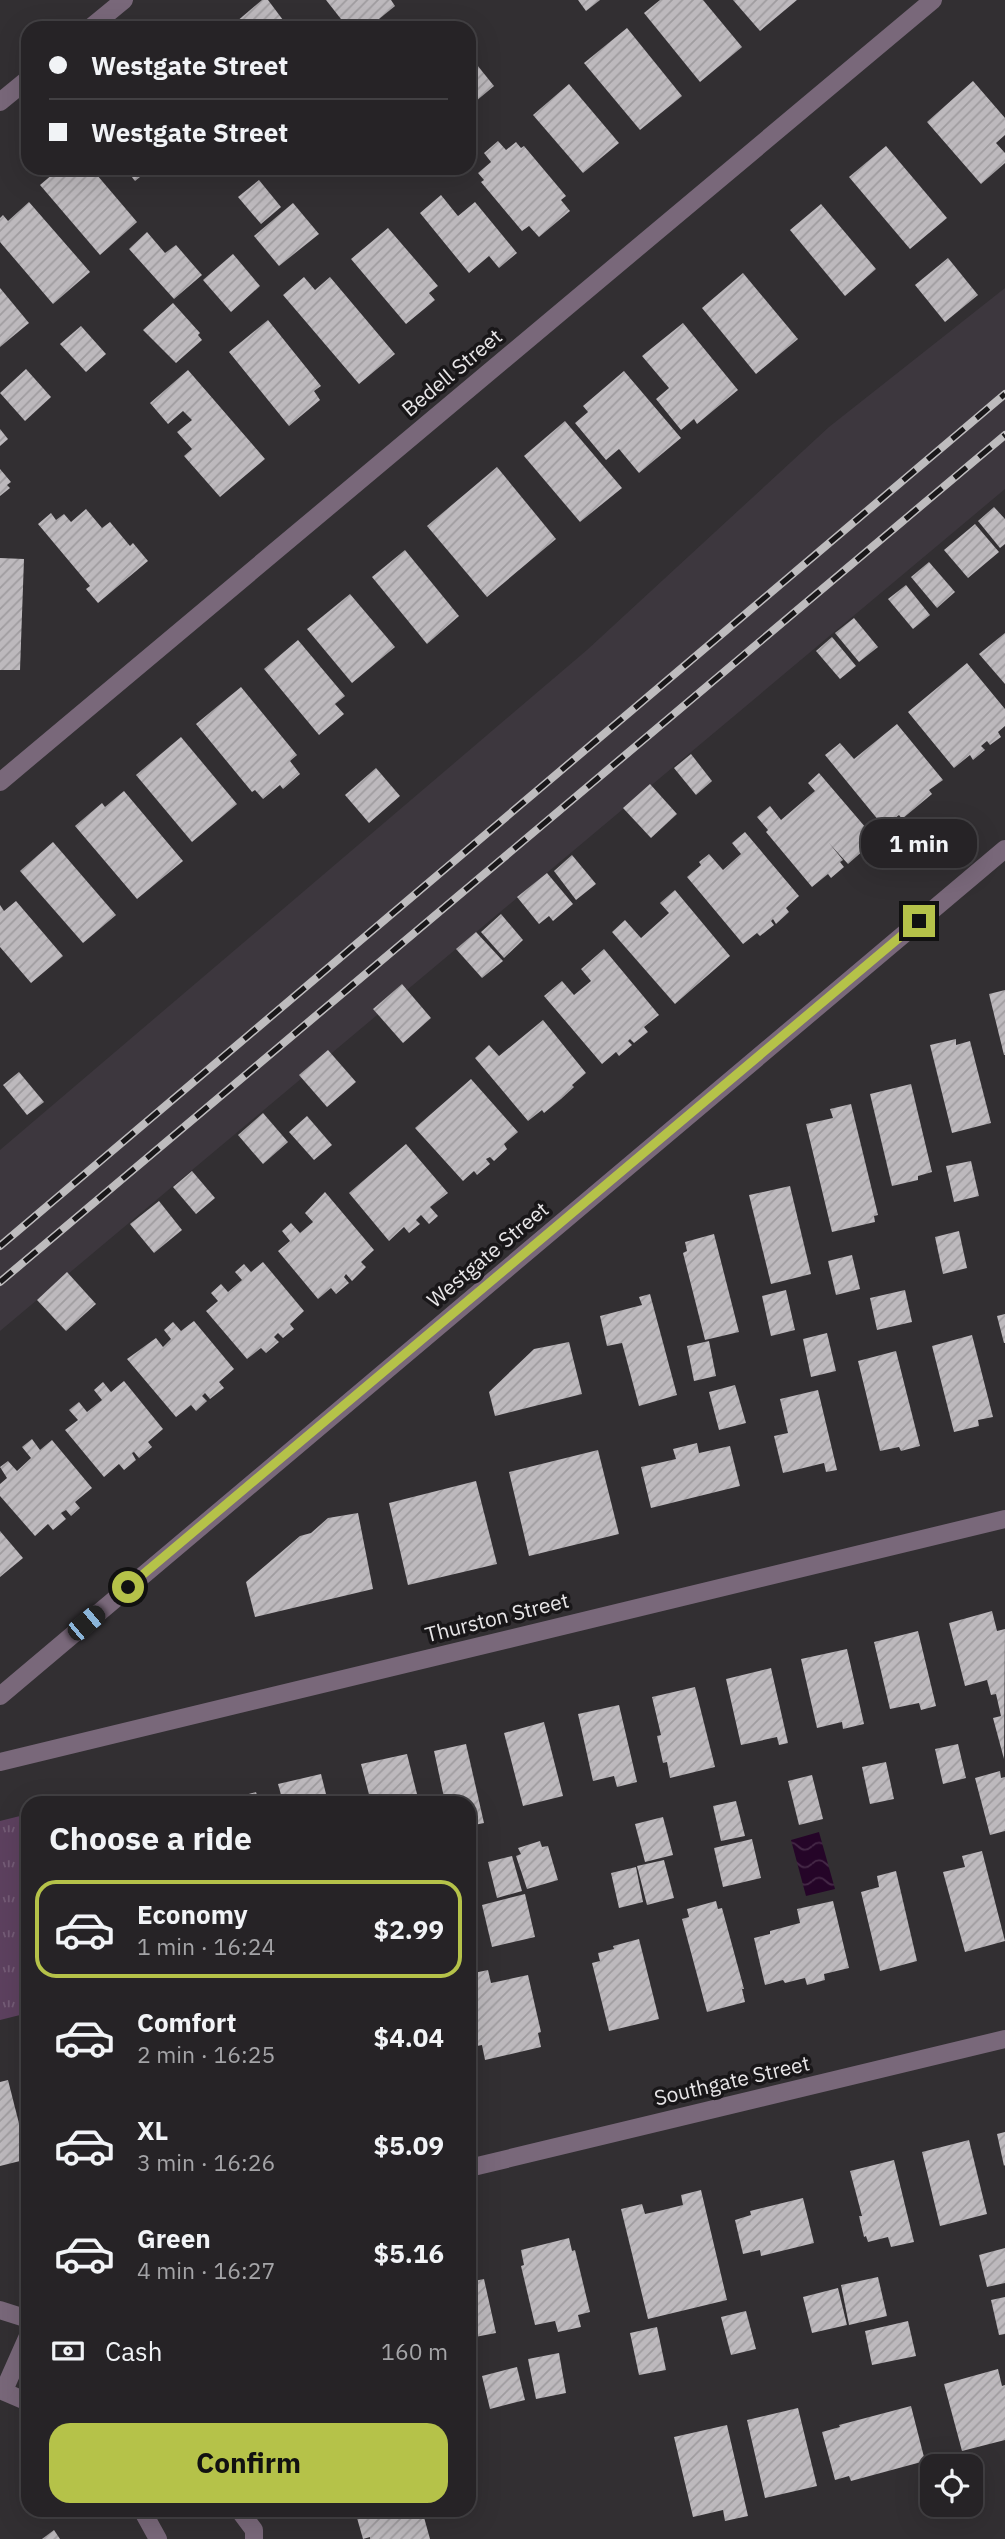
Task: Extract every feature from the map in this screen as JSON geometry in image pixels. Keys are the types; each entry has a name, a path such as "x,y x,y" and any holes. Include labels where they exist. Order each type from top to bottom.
{"street":[{"path":"98,21 124,0"},
{"name":"Bedell Street","path":"0,782 933,0"},
{"path":"0,102 21,85"},
{"name":"Westgate Street","path":"0,1696 1005,849"},
{"name":"Thurston Street","path":"0,1762 1005,1519"},
{"name":"Southgate Street","path":"476,2166 1005,2039"},
{"path":"0,2310 21,2317"},
{"path":"21,2351 2,2390 21,2399"},
{"path":"146,2517 159,2539"},
{"path":"244,2517 254,2530 254,2539"}],"shaded area":[{"path":"1005,288 1005,489 0,1331 0,1150 587,650 829,427"}],"green space":[{"path":"21,1816 21,2015 0,2020 0,1821"}],"water":[{"path":"819,1832 835,1889 806,1896 791,1840"}],"building":[{"path":"262,0 268,0 284,21 237,21"},
{"path":"326,0 391,0 395,6 377,21 342,21"},
{"path":"578,0 600,0 586,11"},
{"path":"660,0 703,0 742,47 700,82 644,13"},
{"path":"733,0 797,0 760,31"},
{"path":"627,28 682,96 640,130 584,63"},
{"path":"476,64 494,86 476,101"},
{"path":"973,81 1005,118 1005,135 996,143 1005,153 1005,163 981,184 927,122"},
{"path":"569,84 619,143 583,173 533,115"},
{"path":"498,141 506,150 516,142 521,148 524,146 566,196 561,200 570,211 539,237 529,226 522,231 481,182 484,180 478,173 491,162 484,153"},
{"path":"886,146 947,218 910,249 849,177"},
{"path":"52,175 97,175 137,222 100,255 40,185"},
{"path":"130,175 142,175 135,181"},
{"path":"259,180 281,207 261,224 238,197"},
{"path":"441,195 458,216 475,202 517,253 499,268 489,256 469,273 420,213"},
{"path":"29,202 90,272 53,304 0,242 0,218 3,215 8,221"},
{"path":"293,203 319,234 279,266 254,236"},
{"path":"821,204 876,269 845,296 790,230"},
{"path":"388,228 438,286 429,293 435,300 406,324 351,259"},
{"path":"147,232 165,253 176,245 202,275 174,299 129,249"},
{"path":"233,254 260,286 231,312 203,280"},
{"path":"948,258 978,295 945,322 915,285"},
{"path":"743,273 798,339 756,374 702,308"},
{"path":"304,277 315,290 330,277 395,354 359,384 283,295"},
{"path":"0,288 29,323 0,347"},
{"path":"173,303 200,333 198,335 202,340 176,363 143,330"},
{"path":"268,320 321,386 314,391 320,400 289,426 229,352"},
{"path":"683,323 738,390 697,424 694,419 681,430 656,399 669,388 642,356"},
{"path":"81,326 106,354 86,372 60,344"},
{"path":"26,369 51,397 25,421 0,393"},
{"path":"188,370 265,459 220,497 184,456 192,449 177,432 192,420 183,411 168,424 150,403"},
{"path":"624,371 681,438 639,473 619,449 606,460 575,423 588,412 583,406"},
{"path":"565,421 622,488 580,522 524,456"},
{"path":"0,429 8,439 0,446"},
{"path":"497,467 556,539 487,597 427,526"},
{"path":"0,469 11,482 7,485 10,488 0,496"},
{"path":"994,507 1005,519 1005,544 1000,548 978,521"},
{"path":"86,509 102,528 110,522 130,546 133,543 148,561 98,603 86,589 90,586 38,524 51,513 56,520 64,514 71,522"},
{"path":"975,524 999,552 968,578 944,550"},
{"path":"405,550 459,616 427,644 372,577"},
{"path":"0,558 24,559 20,670 0,670"},
{"path":"929,562 955,592 937,608 911,577"},
{"path":"906,585 930,615 913,629 888,599"},
{"path":"350,594 395,647 352,683 307,629"},
{"path":"854,618 878,647 859,662 835,633"},
{"path":"1005,633 1005,684 979,654"},
{"path":"832,637 856,666 840,679 816,651"},
{"path":"298,640 345,696 335,704 344,714 319,735 264,669"},
{"path":"967,663 1005,709 1005,726 998,732 1001,737 990,745 987,741 981,746 985,750 973,760 970,755 954,768 908,712"},
{"path":"241,687 297,755 290,761 300,774 283,789 280,785 263,799 255,790 252,792 196,724"},
{"path":"897,724 943,780 929,790 932,794 902,819 899,815 884,827 825,755 840,743 854,759"},
{"path":"181,737 237,804 192,842 136,775"},
{"path":"691,754 712,781 696,795 674,768"},
{"path":"376,768 400,796 369,823 345,795"},
{"path":"819,773 872,835 861,844 865,849 848,864 829,843 843,860 840,862 844,867 831,878 828,874 812,887 766,832 768,830 757,817 770,806 781,820 815,791 808,783"},
{"path":"650,784 677,814 651,838 623,808"},
{"path":"124,791 183,861 137,899 75,826 102,803 105,807"},
{"path":"745,832 799,896 786,908 789,912 776,924 773,919 771,921 774,925 743,944 687,877 709,854 723,870 741,854 732,843"},
{"path":"53,842 116,915 83,943 20,871"},
{"path":"572,855 596,884 576,900 554,871"},
{"path":"547,873 573,904 553,921 549,916 539,924 517,897"},
{"path":"675,890 730,956 675,1004 612,932 625,920 641,938 669,913 660,903"},
{"path":"16,901 63,956 31,983 0,947 0,905 4,911"},
{"path":"501,914 523,940 504,958 481,932"},
{"path":"476,932 503,961 482,978 456,949"},
{"path":"604,949 659,1015 644,1027 648,1032 634,1043 630,1039 628,1041 632,1045 619,1056 616,1052 602,1064 544,996 562,981 574,995 591,981 581,969"},
{"path":"402,984 431,1018 403,1043 373,1009"},
{"path":"1005,990 1005,1055 1004,1055 989,994"},
{"path":"543,1020 586,1073 561,1099 544,1113 542,1110 528,1121 475,1058 489,1045 499,1056"},
{"path":"956,1039 956,1045 970,1041 991,1123 952,1133 930,1045"},
{"path":"328,1050 356,1082 327,1107 299,1075"},
{"path":"19,1072 44,1102 27,1115 3,1085"},
{"path":"471,1079 518,1132 504,1144 507,1149 494,1161 490,1157 486,1159 490,1164 477,1175 474,1171 463,1181 415,1128"},
{"path":"911,1084 932,1172 918,1176 918,1180 892,1186 870,1094"},
{"path":"851,1104 878,1215 874,1216 875,1222 832,1232 806,1124 833,1118 830,1109"},
{"path":"263,1113 288,1142 263,1164 238,1135"},
{"path":"307,1116 332,1145 314,1160 289,1132"},
{"path":"406,1144 448,1193 430,1207 438,1216 429,1224 421,1215 416,1220 420,1224 409,1233 404,1227 389,1241 349,1193"},
{"path":"971,1161 979,1196 954,1202 946,1166"},
{"path":"192,1171 215,1198 196,1214 173,1187"},
{"path":"790,1186 811,1274 771,1284 749,1195"},
{"path":"325,1192 374,1250 361,1262 366,1267 352,1281 346,1274 344,1277 349,1283 336,1294 331,1288 318,1299 278,1251 290,1241 282,1231 291,1223 300,1233 313,1222 305,1213"},
{"path":"159,1201 182,1230 154,1253 130,1224"},
{"path":"959,1231 967,1268 943,1274 935,1237"},
{"path":"714,1234 739,1332 705,1340 683,1253 687,1251 685,1242"},
{"path":"852,1255 860,1289 836,1295 828,1261"},
{"path":"263,1262 304,1311 290,1324 294,1329 283,1338 278,1333 274,1337 279,1342 266,1353 261,1348 247,1359 206,1311 218,1301 211,1293 221,1284 228,1292 242,1280 235,1272 244,1264 251,1272"},
{"path":"67,1272 96,1304 66,1331 37,1300"},
{"path":"786,1290 795,1330 771,1336 762,1296"},
{"path":"905,1290 912,1322 877,1330 870,1298"},
{"path":"650,1294 677,1395 639,1406 622,1343 607,1346 600,1316 642,1305 639,1297"},
{"path":"1005,1314 1005,1343 1004,1343 997,1316"},
{"path":"194,1321 234,1369 219,1382 224,1388 210,1399 205,1393 202,1396 207,1401 196,1411 191,1405 176,1417 127,1359 156,1338 163,1347 171,1339 164,1330 173,1322 181,1331"},
{"path":"827,1333 836,1371 811,1377 803,1339"},
{"path":"972,1335 993,1417 978,1420 979,1426 954,1432 932,1346"},
{"path":"709,1341 716,1376 694,1381 687,1346"},
{"path":"569,1342 582,1394 495,1416 489,1392 534,1349"},
{"path":"896,1351 920,1446 901,1451 899,1447 880,1451 858,1361"},
{"path":"124,1381 163,1429 148,1442 152,1447 139,1458 132,1453 136,1460 124,1470 119,1464 104,1477 65,1430 78,1420 69,1410 79,1402 87,1412 102,1400 94,1390 103,1382 111,1392"},
{"path":"735,1385 746,1423 719,1430 709,1392"},
{"path":"818,1390 837,1470 826,1472 824,1463 783,1473 774,1436 788,1433 780,1399"},
{"path":"32,1439 40,1450 52,1440 92,1488 75,1502 80,1508 71,1516 66,1510 61,1513 66,1519 53,1530 48,1524 35,1536 0,1496 0,1484 7,1478 0,1467 8,1461 17,1471 31,1458 22,1447"},
{"path":"697,1443 699,1453 730,1446 740,1486 651,1508 641,1467 676,1459 673,1449"},
{"path":"598,1450 619,1534 529,1556 509,1472"},
{"path":"476,1481 497,1564 408,1585 389,1503"},
{"path":"358,1513 373,1589 255,1617 246,1582 300,1536 311,1533 328,1518"},
{"path":"0,1531 23,1558 0,1577"},
{"path":"992,1611 997,1631 1005,1629 1004,1759 993,1718 1001,1716 996,1694 991,1695 987,1680 965,1686 949,1623"},
{"path":"918,1631 936,1706 921,1710 919,1703 890,1709 874,1642"},
{"path":"847,1649 864,1724 843,1729 842,1722 817,1728 801,1659"},
{"path":"771,1668 788,1743 779,1745 777,1737 741,1745 726,1679"},
{"path":"695,1687 715,1767 670,1778 667,1762 663,1763 657,1736 661,1735 652,1697"},
{"path":"619,1705 637,1782 617,1787 614,1776 593,1781 578,1714"},
{"path":"544,1722 563,1796 523,1806 504,1733"},
{"path":"466,1744 484,1823 476,1825 476,1796 444,1796 434,1751"},
{"path":"958,1744 966,1778 943,1784 935,1749"},
{"path":"407,1754 418,1796 369,1796 361,1764"},
{"path":"886,1762 894,1799 870,1804 862,1767"},
{"path":"1000,1771 1001,1778 1005,1777 1005,1831 990,1835 975,1778"},
{"path":"321,1774 326,1796 281,1796 278,1784"},
{"path":"812,1775 823,1819 799,1825 788,1781"},
{"path":"256,1792 257,1796 242,1796"},
{"path":"736,1801 745,1836 721,1841 713,1806"},
{"path":"663,1817 673,1855 645,1862 635,1824"},
{"path":"752,1839 761,1878 723,1887 714,1848"},
{"path":"540,1841 542,1847 548,1846 558,1880 527,1889 516,1856 521,1854 518,1848"},
{"path":"982,1851 1005,1941 965,1952 943,1872 965,1867 962,1856"},
{"path":"512,1856 522,1891 497,1898 488,1862"},
{"path":"664,1860 674,1898 647,1905 637,1866"},
{"path":"636,1867 643,1902 619,1908 611,1873"},
{"path":"896,1871 917,1961 880,1971 861,1892 879,1887 877,1876"},
{"path":"525,1894 535,1937 492,1947 482,1905"},
{"path":"716,1901 718,1909 722,1908 744,1989 745,2002 707,2012 682,1919 689,1917 687,1909"},
{"path":"833,1901 849,1968 824,1974 825,1980 807,1985 805,1978 765,1985 754,1938 800,1923 797,1909"},
{"path":"639,1939 659,2019 609,2031 592,1963 600,1961 598,1953"},
{"path":"488,1970 491,1983 528,1975 541,2032 538,2033 541,2047 485,2060 482,2045 477,2046 476,2042 476,1973"},
{"path":"8,2080 21,2131 21,2161 0,2166 0,2082"},
{"path":"1005,2132 1005,2165 1004,2166 997,2134"},
{"path":"969,2140 987,2214 940,2226 922,2152"},
{"path":"894,2160 914,2242 891,2247 888,2237 868,2242 866,2236 864,2237 859,2216 862,2216 850,2171"},
{"path":"701,2190 727,2300 648,2319 621,2209 642,2204 645,2214 663,2210 683,2205 681,2195"},
{"path":"803,2198 814,2243 761,2256 760,2250 743,2254 735,2220 751,2215 750,2211"},
{"path":"569,2238 572,2251 575,2250 590,2312 578,2315 581,2327 558,2332 555,2321 535,2325 521,2266 524,2265 521,2250"},
{"path":"1005,2248 1005,2283 987,2287 979,2255"},
{"path":"878,2277 887,2316 849,2325 841,2285"},
{"path":"484,2279 496,2333 476,2337 476,2281"},
{"path":"838,2288 847,2325 812,2333 803,2297"},
{"path":"1005,2297 1005,2334 999,2335 991,2300"},
{"path":"746,2311 756,2349 731,2355 721,2317"},
{"path":"908,2321 916,2356 872,2365 865,2331"},
{"path":"657,2327 666,2370 639,2375 630,2333"},
{"path":"559,2353 566,2393 536,2399 528,2359"},
{"path":"517,2367 525,2400 490,2409 482,2376"},
{"path":"998,2369 1002,2386 1005,2385 1005,2440 962,2451 944,2384"},
{"path":"911,2406 923,2454 920,2454 920,2462 851,2481 849,2476 835,2480 822,2432 840,2427 839,2425"},
{"path":"798,2408 817,2486 765,2498 747,2420"},
{"path":"727,2425 748,2516 725,2521 723,2510 693,2517 674,2437"},
{"path":"424,2517 430,2539 363,2539 357,2518"},
{"path":"54,2530 60,2539 42,2539"}],"railway":[{"path":"0,1246 1005,394"},
{"path":"0,1282 1005,435"}],"route":[{"path":"128,1587 919,921"}]}
